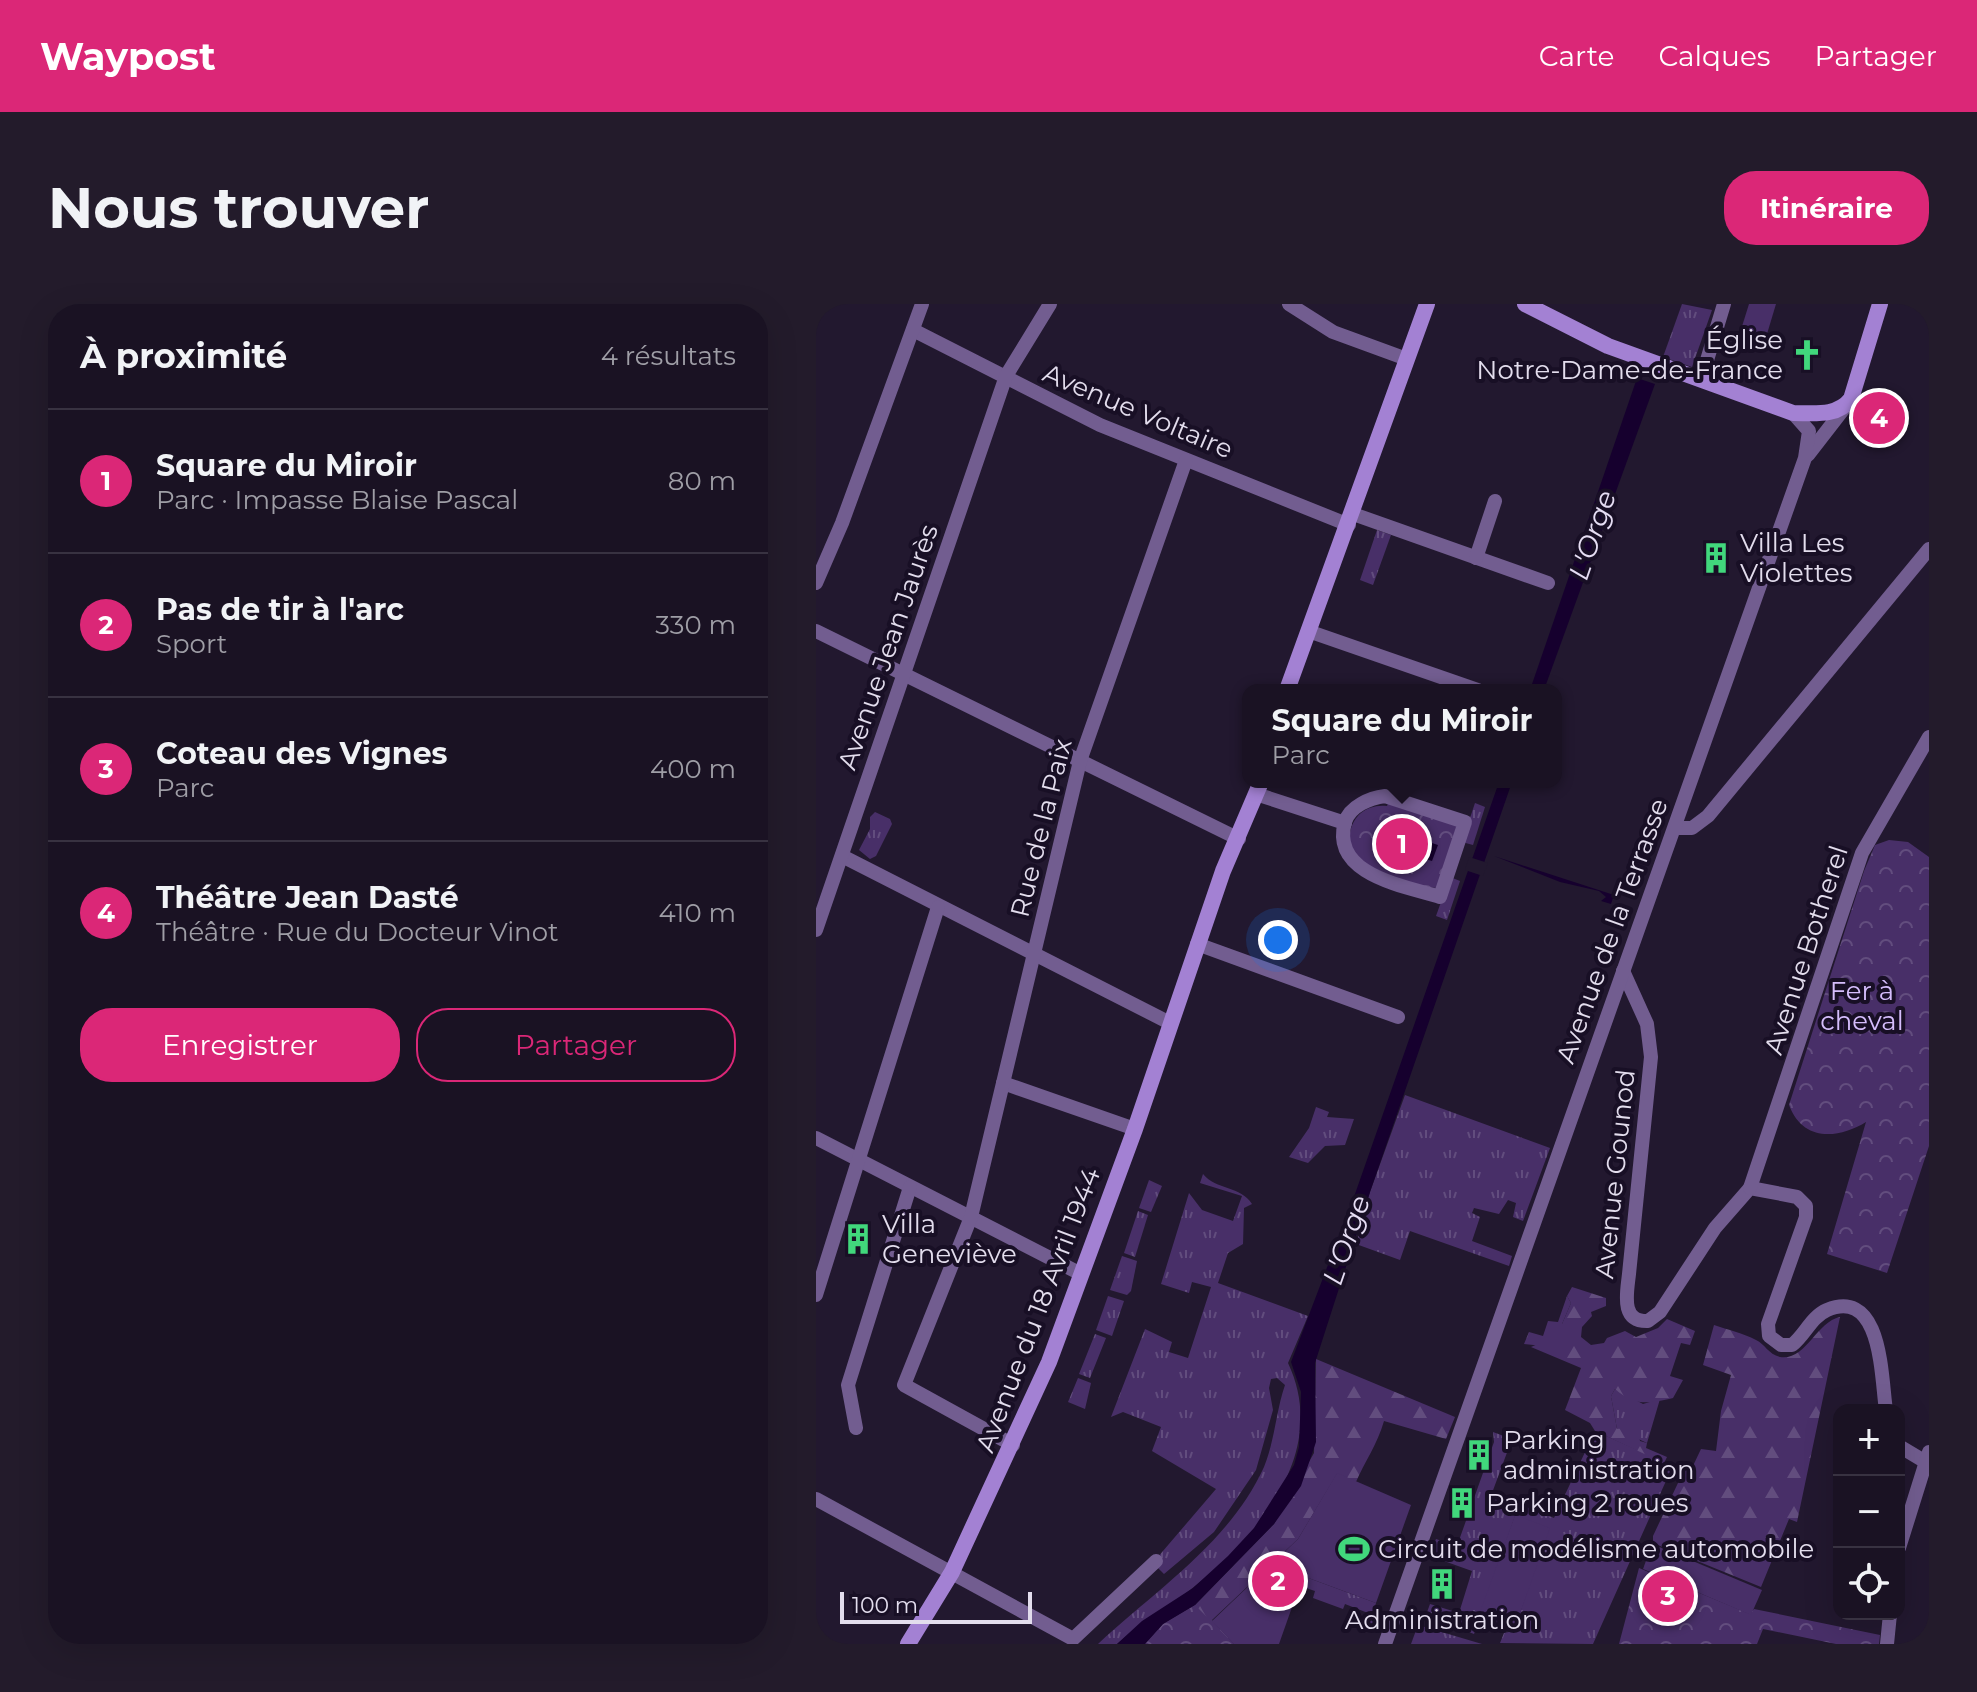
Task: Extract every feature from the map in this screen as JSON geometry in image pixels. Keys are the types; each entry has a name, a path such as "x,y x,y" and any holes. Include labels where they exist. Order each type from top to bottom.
{"street":[{"path":"818,573 922,304"},
{"name":"Avenue Jean Jaurès","path":"816,930 1006,379 1050,304"},
{"path":"1289,304 1333,332 1404,358"},
{"path":"1289,684 1351,519 1404,358 1427,304"},
{"path":"1525,304 1585,337 1793,413 1825,413 1846,406 1858,381 1880,304"},
{"path":"1701,380 1724,304"},
{"name":"Avenue Voltaire","path":"913,330 1100,425 1186,460 1351,519 1548,583"},
{"name":"Avenue de la Terrasse","path":"1805,458 1846,406"},
{"name":"Avenue de la Terrasse","path":"1385,1644 1805,458 1809,431 1793,413"},
{"name":"Rue de la Paix","path":"1013,1445 904,1385 971,1217 1080,761 1186,460"},
{"path":"1476,558 1495,501"},
{"path":"1675,828 1692,828 1708,816 1929,549"},
{"path":"816,631 1239,839"},
{"path":"1308,631 1461,684"},
{"name":"Avenue Botherel","path":"1750,1188 1862,853 1929,737"},
{"path":"1259,788 1345,823"},
{"name":"Avenue du 18 Avril 1944","path":"908,1644 952,1572 1013,1445 1081,1274 1135,1129 1197,944 1259,788"},
{"path":"1385,796 1465,822 1440,897 1363,870 1345,846 1345,823 1353,809 1385,796"},
{"path":"842,856 1170,1023"},
{"path":"816,1295 938,907"},
{"path":"1197,944 1398,1017"},
{"name":"Avenue Gounod","path":"1623,971 1647,1024 1651,1057 1627,1292 1627,1308 1635,1319 1648,1321 1660,1312 1707,1240 1750,1188"},
{"path":"1003,1083 1135,1129"},
{"path":"816,1138 1081,1274"},
{"path":"856,1428 848,1385 910,1187"},
{"path":"1750,1188 1797,1197 1807,1212 1768,1324 1769,1336 1781,1345 1792,1345 1825,1311 1844,1307 1857,1312 1867,1320 1875,1334 1885,1404"},
{"path":"1905,1449 1928,1460 1905,1530"},
{"path":"817,1502 1073,1639 1156,1561"},
{"path":"1890,1620 1890,1643"}],"green space":[{"path":"1682,304 1712,310 1692,367 1663,357"},
{"path":"1749,304 1776,304 1764,344 1739,336"},
{"path":"1377,530 1391,535 1373,585 1360,580"},
{"path":"1389,801 1457,825 1437,888 1375,872 1359,861 1352,851 1351,829 1355,819 1363,811 1387,806"},
{"path":"1475,803 1485,807 1473,845 1462,842"},
{"path":"875,812 890,819 892,824 876,856 870,859 859,850 870,829 870,817"},
{"name":"Fer à cheval","path":"1889,840 1908,842 1929,857 1929,1146 1887,1273 1827,1254 1866,1122 1844,1132 1822,1134 1803,1126 1789,1105 1864,871 1875,845"},
{"path":"1450,877 1460,881 1447,920 1436,916"},
{"path":"1405,1095 1550,1148 1523,1221 1513,1217 1516,1203 1508,1200 1499,1214 1474,1208 1472,1213 1480,1217 1472,1241 1512,1256 1509,1266 1410,1231 1400,1260 1356,1244 1370,1192"},
{"path":"1316,1107 1329,1112 1327,1117 1354,1119 1345,1145 1325,1146 1308,1163 1289,1157 1309,1128"},
{"path":"1203,1174 1215,1183 1242,1194 1252,1204 1244,1208 1243,1244 1228,1253 1218,1283 1308,1316 1288,1363 1299,1396 1300,1428 1294,1460 1281,1490 1262,1518 1216,1568 1117,1644 1098,1644 1190,1563 1232,1519 1264,1467 1285,1385 1277,1378 1271,1379 1269,1388 1273,1410 1256,1470 1214,1532 1164,1574 1157,1567 1157,1558 1216,1489 1152,1451 1161,1427 1123,1412 1111,1417 1145,1329 1172,1342 1169,1352 1188,1358 1211,1287 1192,1282 1189,1293 1161,1284 1189,1193 1202,1210 1233,1221 1242,1196 1200,1183"},
{"path":"1149,1180 1162,1186 1151,1212 1139,1208"},
{"path":"1138,1211 1148,1215 1135,1257 1124,1253"},
{"path":"1122,1256 1137,1261 1131,1291 1127,1295 1110,1290"},
{"path":"1572,1287 1606,1298 1606,1306 1591,1312 1592,1316 1582,1327 1581,1337 1591,1345 1604,1343 1607,1338 1625,1331 1636,1337 1658,1328 1667,1319 1695,1331 1690,1345 1681,1343 1670,1376 1683,1380 1673,1398 1656,1402 1635,1401 1615,1389 1611,1396 1617,1429 1631,1427 1638,1431 1640,1441 1647,1443 1646,1448 1667,1457 1664,1463 1595,1431 1590,1423 1565,1410 1581,1368 1531,1347 1540,1343 1562,1347 1562,1324 1571,1303 1567,1296"},
{"path":"1108,1296 1124,1301 1112,1336 1096,1330"},
{"path":"1567,1296 1571,1303 1562,1324 1562,1348 1524,1344 1529,1332 1543,1336 1548,1321 1558,1322"},
{"path":"1840,1317 1797,1522 1789,1519 1761,1587 1653,1543 1653,1536 1686,1466 1692,1468 1701,1449 1716,1451 1721,1411 1731,1375 1703,1365 1714,1325 1756,1340 1776,1356 1789,1357 1804,1347 1824,1326"},
{"path":"1095,1334 1106,1338 1090,1378 1079,1374"},
{"path":"1316,1359 1455,1417 1446,1439 1384,1421 1355,1484 1337,1474 1298,1539 1212,1620 1234,1644 1145,1644 1163,1624 1195,1605 1274,1524 1314,1453"},
{"path":"1078,1378 1091,1383 1085,1409 1068,1402"},
{"path":"1615,1389 1643,1404 1660,1399 1647,1443 1617,1429 1611,1396"},
{"path":"1595,1431 1664,1462 1674,1463 1593,1644 1500,1643 1504,1633 1514,1631 1548,1528 1515,1516 1474,1634 1426,1615 1430,1604 1459,1613 1472,1571 1430,1556 1436,1539 1457,1546 1494,1442 1493,1432 1512,1439 1492,1493 1554,1518"},
{"name":"Circuit de modélisme automobile","path":"1337,1473 1411,1505 1376,1603 1303,1576 1279,1644 1234,1644 1212,1621 1298,1539"},
{"path":"1515,1515 1550,1528 1514,1631 1478,1618"},
{"path":"1652,1544 1762,1590 1751,1615 1643,1569"},
{"path":"1639,1568 1750,1614 1754,1609 1880,1635 1879,1644 1836,1644 1763,1629 1757,1644 1619,1644"},
{"path":"1303,1576 1376,1603 1374,1609 1384,1613 1380,1623 1367,1624 1368,1613 1345,1604 1343,1609 1313,1598 1315,1591 1300,1586"},
{"path":"1195,1605 1234,1644 1145,1644 1163,1624"},
{"path":"1418,1625 1482,1644 1411,1644"}],"water":[{"name":"L'Orge","path":"1637,378 1655,384 1546,684 1532,684"},
{"name":"L'Orge","path":"1497,788 1510,788 1370,1192 1315,1363 1316,1442 1301,1486 1274,1524 1195,1605 1163,1624 1145,1644 1117,1644 1142,1621 1193,1588 1228,1556 1254,1528 1294,1465 1299,1447 1301,1392 1291,1362 1355,1194"},
{"path":"1392,830 1438,845 1432,861 1386,847"},
{"path":"1494,856 1614,895 1611,904 1601,901 1606,897 1599,891 1560,882"}],"pier":[{"path":"1469,857 1488,863 1483,876 1465,870"}],"place":[{"name":"Église Notre-Dame-de-France","path":"1807,355"},
{"name":"Théâtre Jean Dasté","path":"1879,418"},
{"name":"Villa Les Violettes","path":"1716,558"},
{"name":"Square du Miroir","path":"1402,844"},
{"name":"Villa Geneviève","path":"858,1239"},
{"name":"Parking administration","path":"1479,1455"},
{"name":"Parking 2 roues","path":"1462,1503"},
{"name":"Circuit de modélisme automobile","path":"1354,1549"},
{"name":"Pas de tir à l'arc","path":"1278,1581"},
{"name":"Administration","path":"1442,1584"},
{"name":"Coteau des Vignes","path":"1668,1596"}]}
